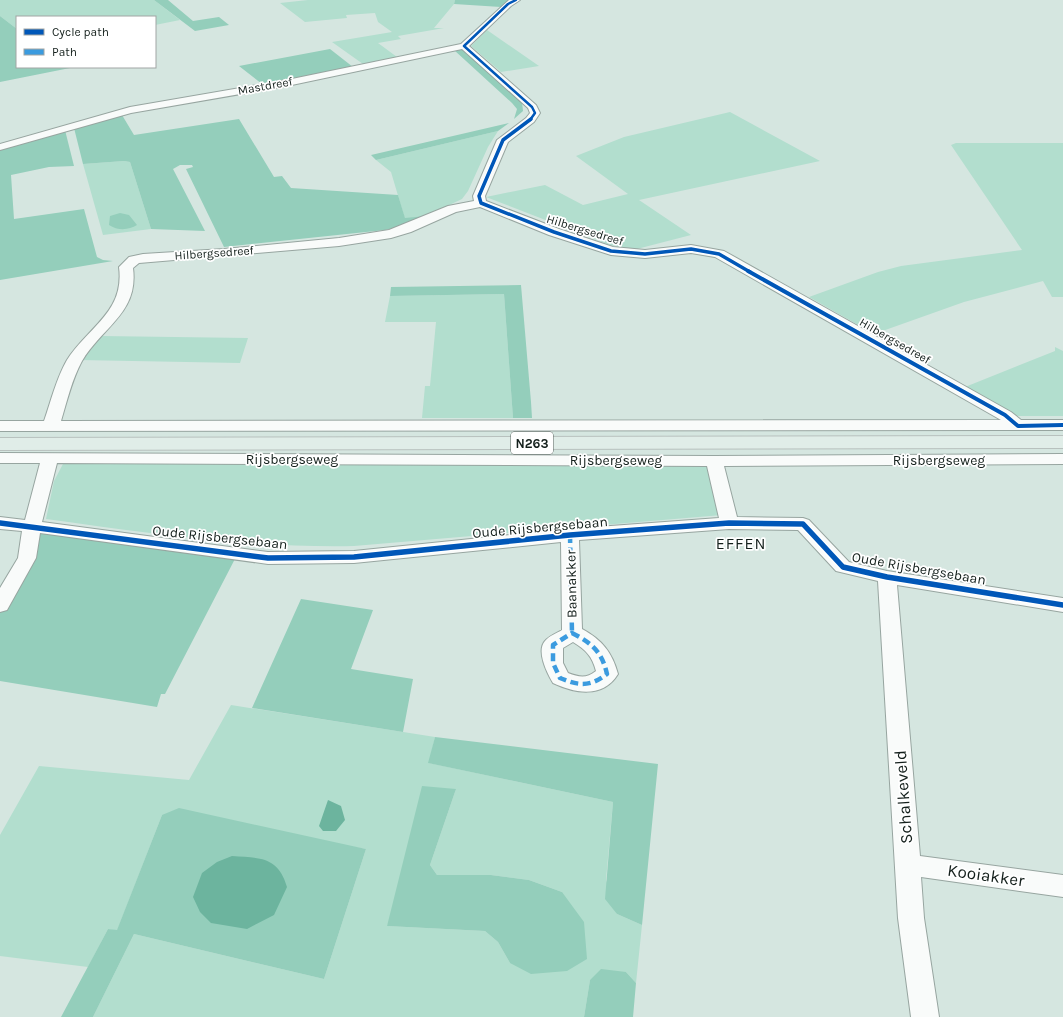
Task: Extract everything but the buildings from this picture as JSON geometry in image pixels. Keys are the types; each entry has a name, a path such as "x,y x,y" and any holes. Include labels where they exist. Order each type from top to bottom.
{"main road":[{"name":"Rijsbergseweg","path":"0,444 1063,442"}],"street":[{"path":"481,203 479,196 503,140 530,120 535,113 532,107 464,46 508,4 516,0"},
{"name":"Mastdreef","path":"0,147 130,110 287,83 464,46"},
{"name":"Hilbergsedreef","path":"51,426 69,371 76,358 111,317 124,298 128,283 126,267 134,260 231,253 339,242 391,234 407,229 452,209 481,203 554,232 611,251 645,254 691,249 718,254 1005,415 1018,426"},
{"path":"0,426 1063,425"},
{"name":"Rijsbergseweg","path":"0,458 714,461 1063,459"},
{"path":"0,605 27,558 32,526 50,458"},
{"path":"714,461 728,523"},
{"name":"Oude Rijsbergsebaan","path":"0,523 268,558 354,557 570,535 728,523 804,524 843,567 887,577 1063,605"},
{"name":"Baanakker","path":"570,535 572,633"},
{"name":"Schalkeveld","path":"887,577 911,918 925,1017"},
{"name":"Kooiakker","path":"908,865 1063,886"}],"shaded area":[{"path":"0,0 154,0 180,20 156,25 156,16 16,16 16,28 0,16"},
{"path":"154,0 168,0 193,21 219,17 229,25 195,31"},
{"path":"308,0 455,0 454,4 434,28 444,28 398,36 401,39 378,43 397,57 363,64 332,42 392,32 378,22 375,13 346,15 347,18 305,22 280,3"},
{"path":"455,0 511,0 501,7 454,4"},
{"path":"0,16 16,28 16,68 70,68 0,82"},
{"path":"487,30 539,66 501,72 471,46"},
{"path":"330,49 353,67 262,84 239,66"},
{"path":"462,49 522,102 523,111 514,119 517,109 454,50"},
{"path":"730,112 820,161 639,200 691,235 633,250 610,245 486,197 545,185 583,205 628,194 576,156 624,137"},
{"path":"122,115 134,135 239,119 274,177 282,176 291,188 398,195 405,218 426,216 402,226 385,230 224,247 186,169 193,167 192,165 180,165 173,169 205,231 151,229 130,162 124,161 83,164 74,128"},
{"path":"509,123 498,131 376,160 371,155"},
{"path":"65,130 74,166 49,167 11,175 14,219 84,209 97,257 103,260 113,261 0,280 0,149"},
{"path":"498,131 488,147 468,191 462,199 426,216 405,219 391,172 376,160"},
{"path":"956,143 1063,143 1063,297 1052,297 1043,281 964,302 874,334 809,297 878,272 901,266 1022,250 951,145"},
{"path":"124,161 130,162 151,229 103,235 83,164"},
{"path":"120,213 129,215 137,225 131,228 123,229 109,225 110,216"},
{"path":"521,285 532,418 513,418 504,294 390,296 391,287"},
{"path":"504,294 513,418 422,418 425,386 430,386 436,322 385,322 390,296"},
{"path":"101,336 248,338 240,363 79,360"},
{"path":"1055,347 1063,351 1063,416 1016,416 965,387 1055,351"},
{"path":"63,464 707,464 722,515 354,546 277,545 238,542 161,534 46,519 54,481"},
{"path":"41,532 237,555 165,694 161,694 157,707 0,681 0,608"},
{"path":"301,599 373,610 351,669 413,679 403,732 252,708"},
{"path":"231,705 435,737 429,763 613,802 606,880 617,914 642,925 636,983 626,972 590,980 584,1017 93,1017 134,934 324,979 366,849 162,815 117,931 108,929 88,967 0,956 0,835 39,766 189,780","holes":["456,789 430,865 437,875 491,875 529,880 562,892 510,963 498,942 485,931 387,926"]},
{"path":"435,737 658,764 642,925 617,914 605,899 613,802 428,763"},
{"path":"422,786 456,789 430,865 437,875 491,875 529,880 562,892 584,922 587,959 567,971 531,974 510,963 498,942 485,931 387,926"},
{"path":"328,800 341,806 345,820 336,831 323,831 319,826"},
{"path":"179,808 366,849 324,979 134,934 93,1017 61,1017 108,929 117,930 162,815"},
{"path":"232,856 251,857 273,864 279,869 287,887 274,915 247,929 211,923 200,912 193,897 202,873 217,862"},
{"path":"601,969 626,972 636,983 633,1017 584,1017 590,980"}],"marked path":[{"path":"570,535 572,633"},
{"path":"572,633 586,640 600,653 603,658 607,674 601,679 590,684 579,685 560,678 553,663 553,645 572,633"}],"cycle path":[{"path":"516,0 508,4 464,46 532,107 535,113 530,120 503,140 479,196 481,203 554,232 611,251 645,254 691,249 719,254 1005,415 1018,426 1063,425"},
{"path":"0,523 268,558 354,557 570,535 729,523 803,524 843,567 887,577 1063,605"}],"district":[{"name":"EFFEN","path":"741,543"}]}
